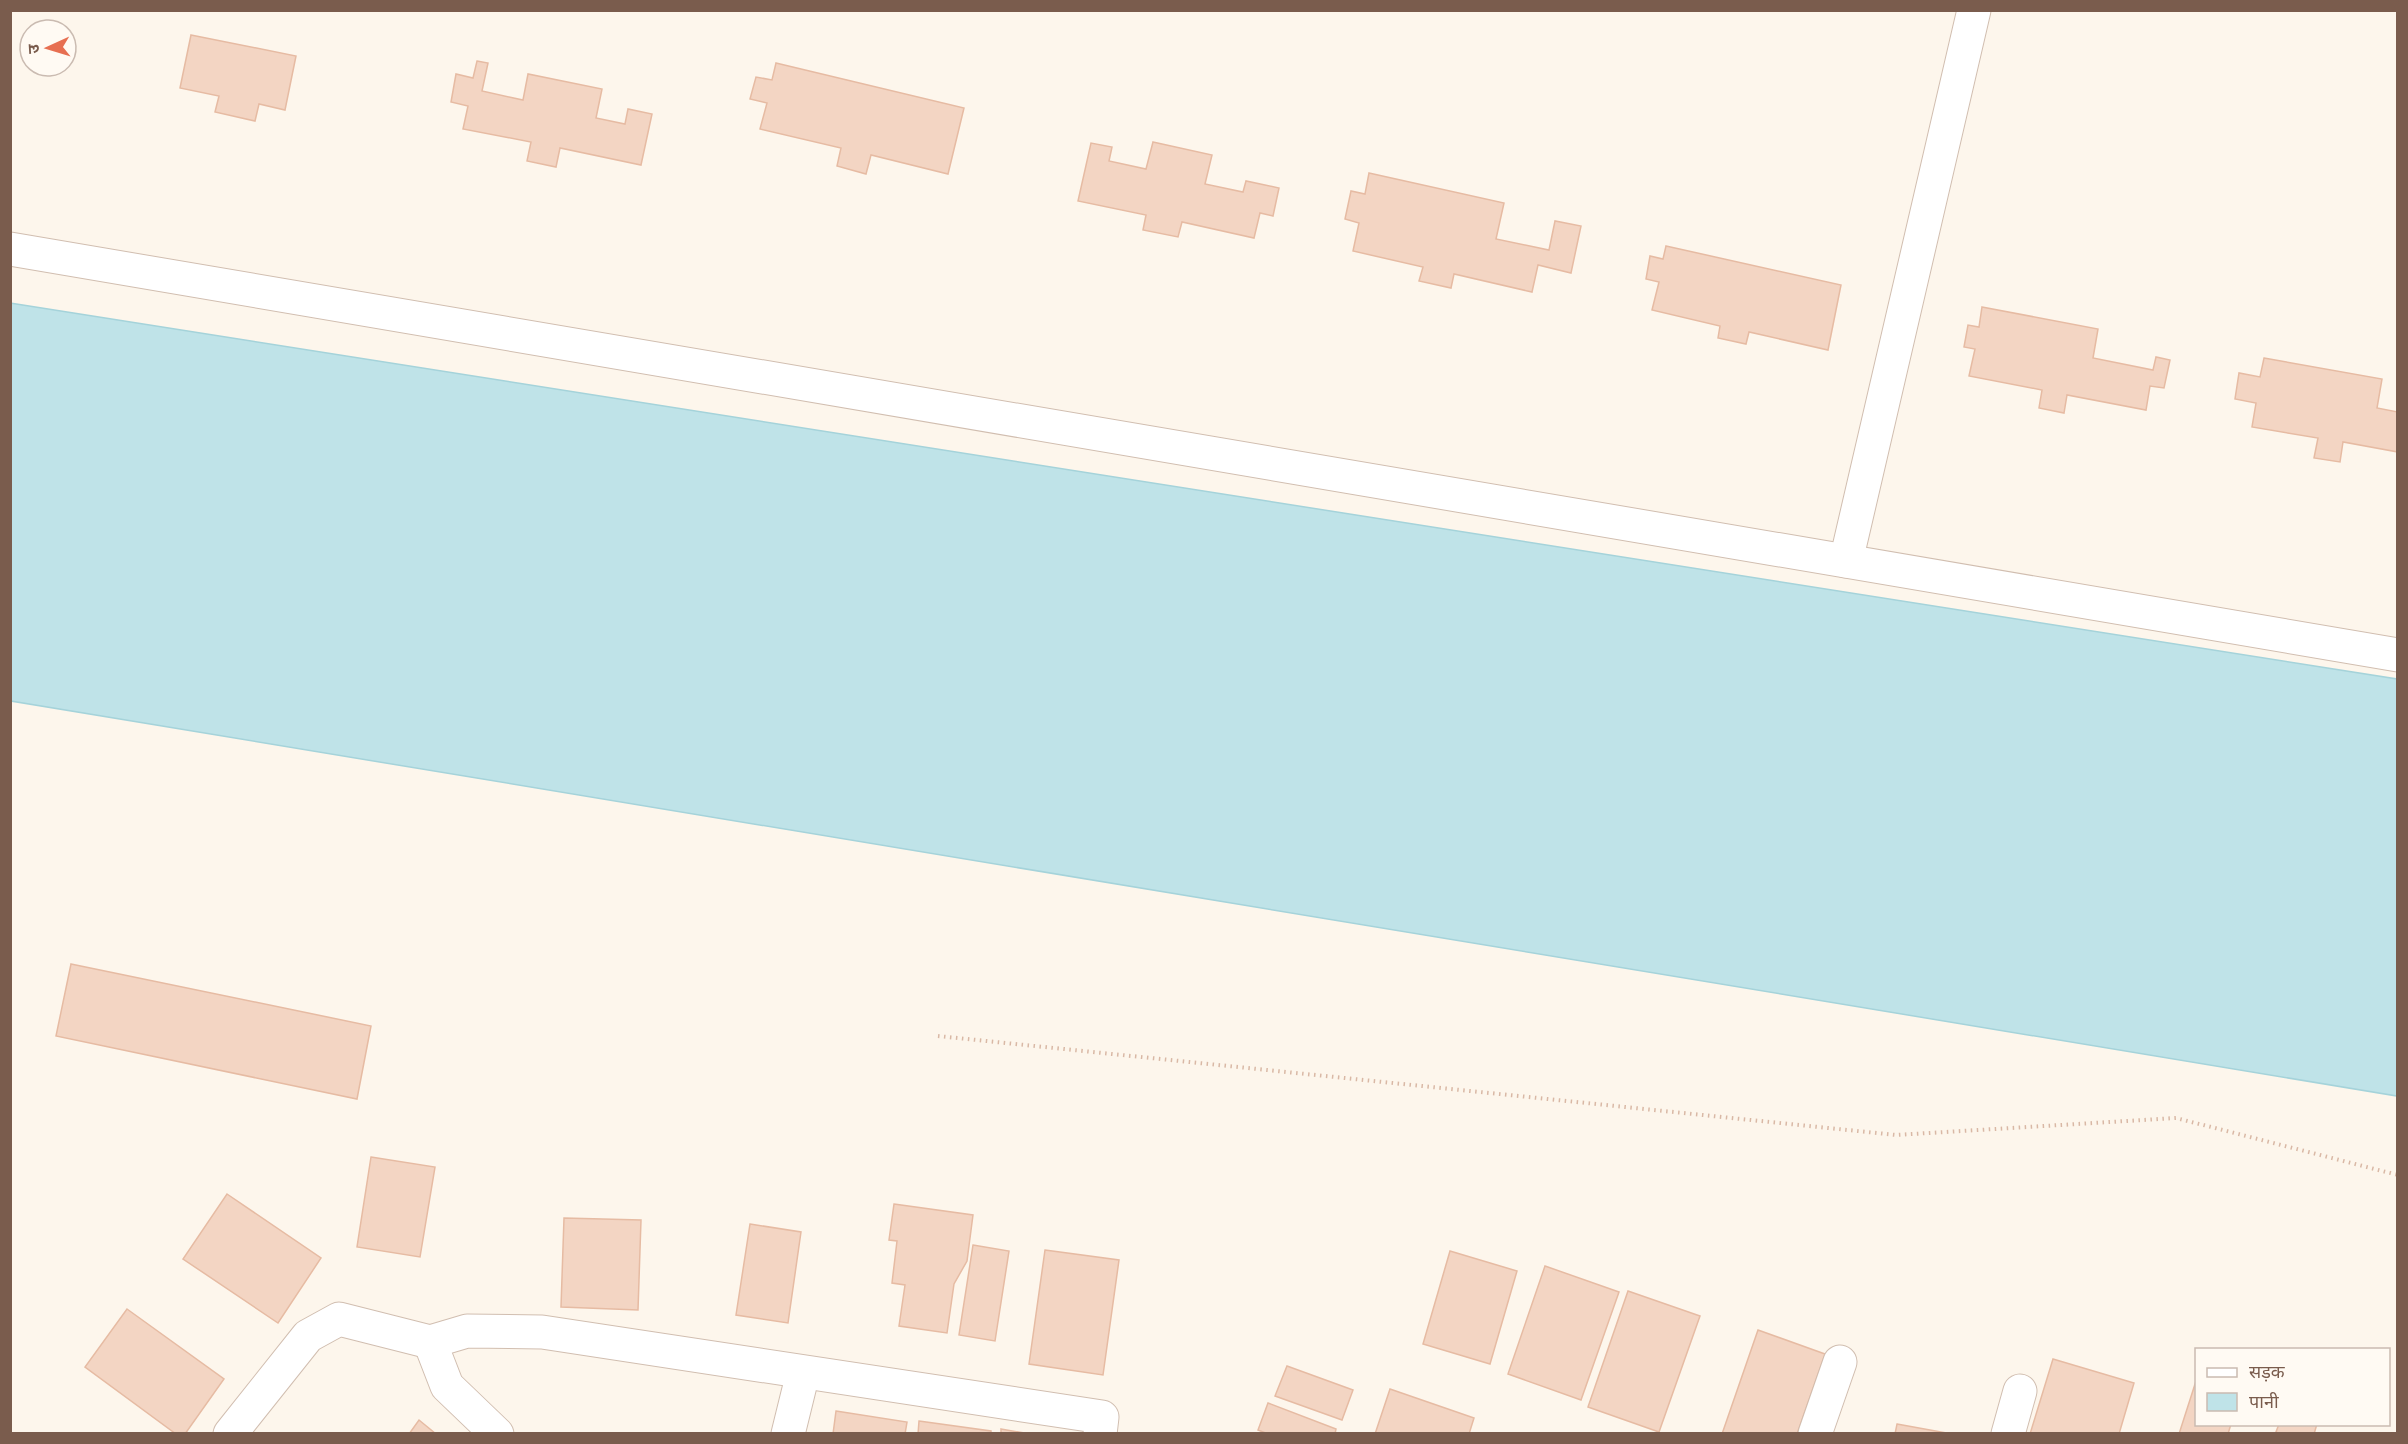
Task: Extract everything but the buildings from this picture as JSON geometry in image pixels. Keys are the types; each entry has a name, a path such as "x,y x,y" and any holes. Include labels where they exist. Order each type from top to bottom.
{"street":[{"path":"1846,561 1974,10"},
{"path":"10,249 2397,655"},
{"path":"230,1434 308,1336 339,1319 430,1342 467,1331 542,1332 1102,1417 1100,1434"},
{"path":"430,1342 447,1386 497,1434"},
{"path":"1815,1434 1840,1362"},
{"path":"788,1434 803,1373"},
{"path":"2008,1434 2020,1391"}],"path":[{"path":"938,1036 1896,1135 2176,1119 2397,1174"}],"water":[{"path":"10,303 2397,679 2397,1096 11,701"}]}
